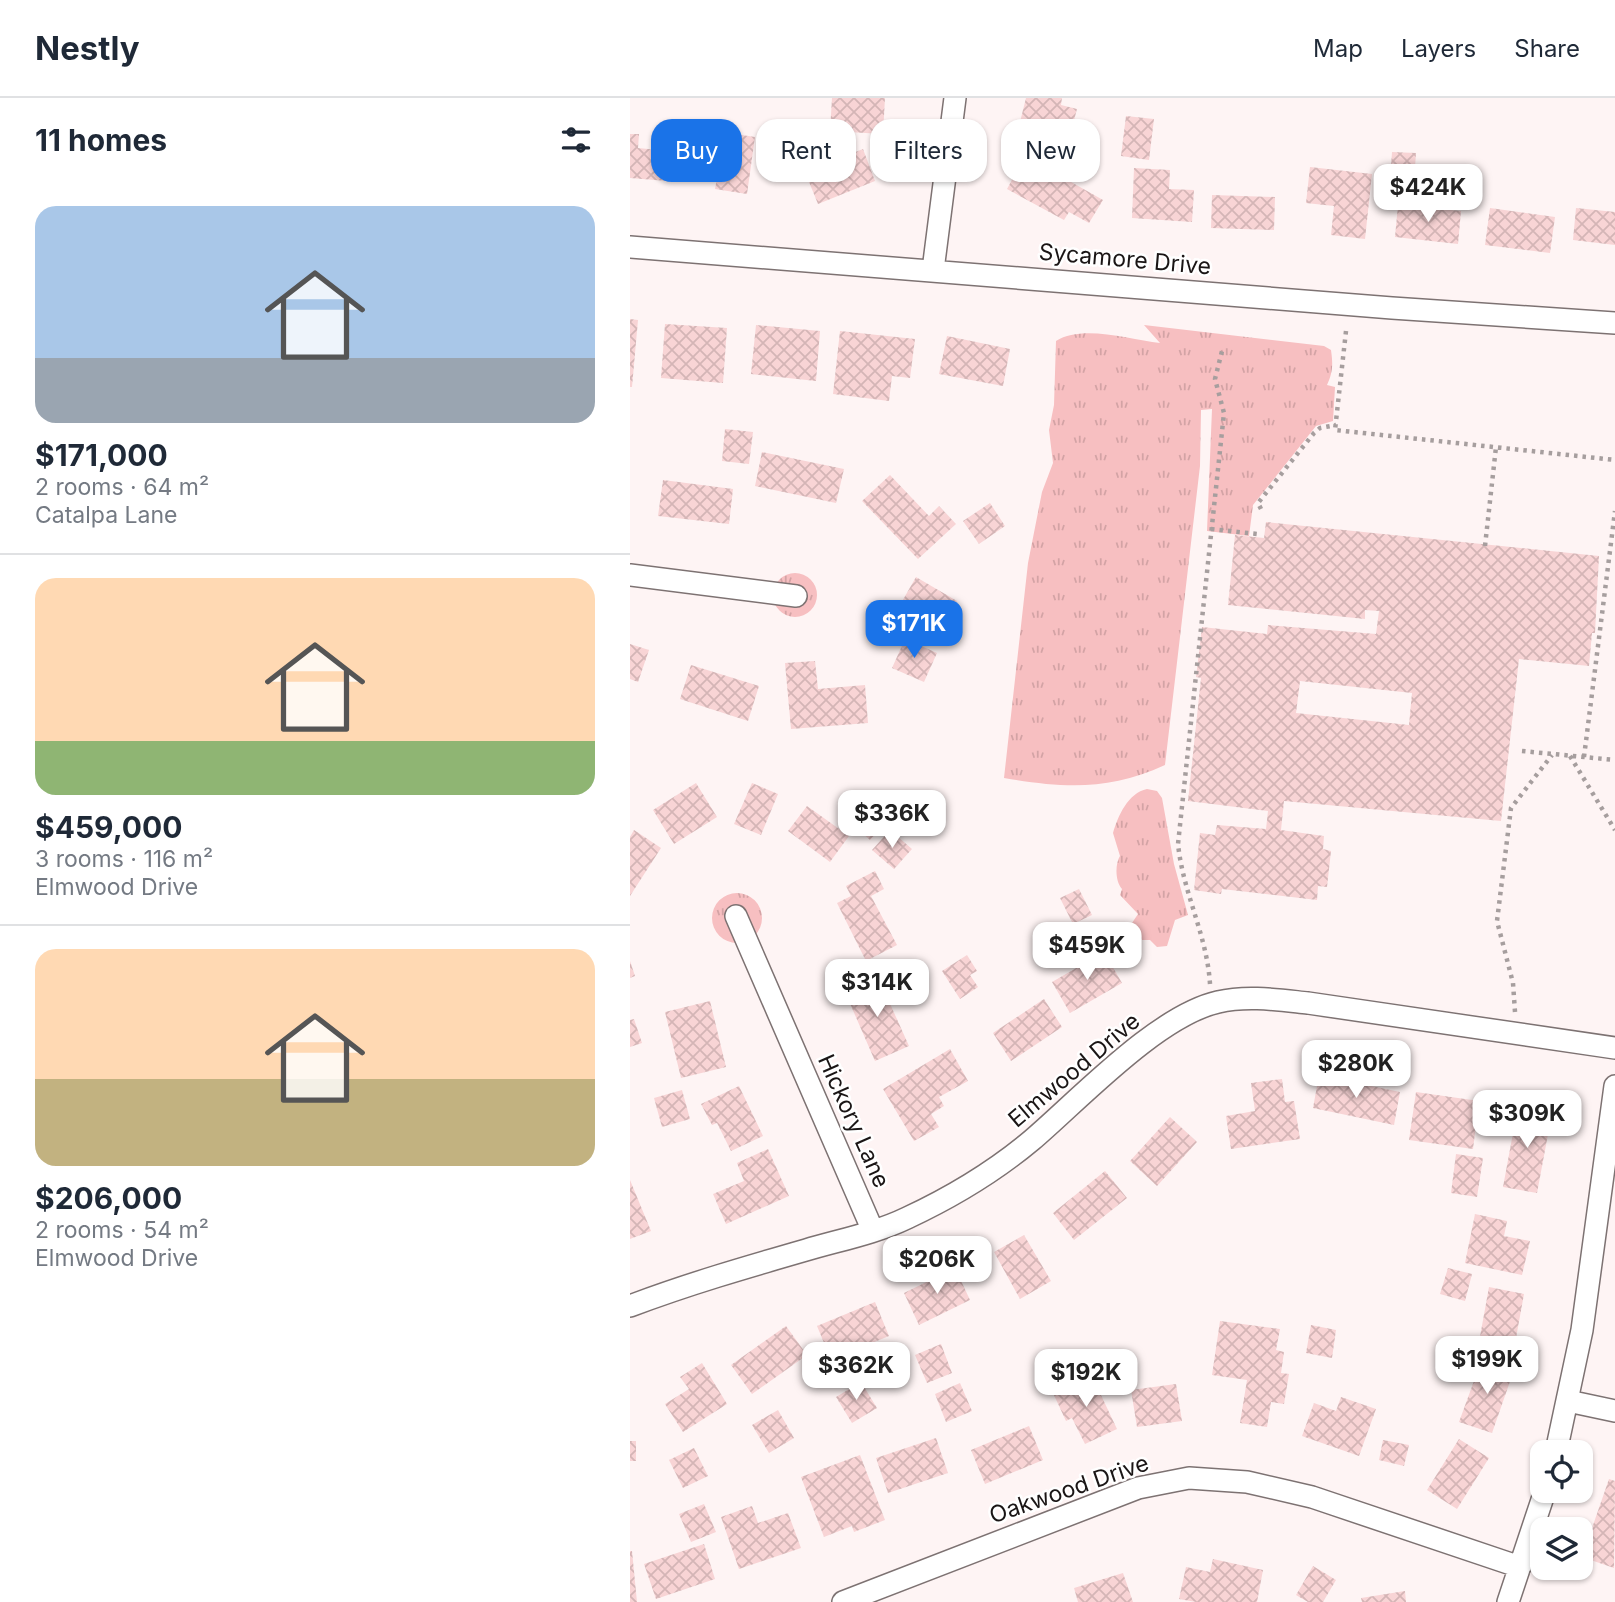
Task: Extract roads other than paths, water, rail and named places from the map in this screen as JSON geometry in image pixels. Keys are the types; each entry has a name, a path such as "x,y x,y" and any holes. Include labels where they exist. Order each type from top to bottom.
{"street":[{"path":"933,270 955,98"},
{"name":"Sycamore Drive","path":"630,247 1392,308 1615,323"},
{"path":"630,575 796,596"},
{"name":"Hickory Lane","path":"736,916 873,1231"},
{"name":"Elmwood Drive","path":"630,1306 686,1285 873,1231 938,1203 1000,1165 1117,1063 1163,1030 1217,1002 1273,999 1308,1003 1615,1048"},
{"path":"1559,1440 1582,1330 1615,1086"},
{"path":"1569,1401 1615,1411"},
{"name":"Oakwood Drive","path":"843,1602 1138,1488 1189,1478 1247,1482 1312,1497 1520,1567"},
{"path":"1508,1602 1541,1503"}]}
